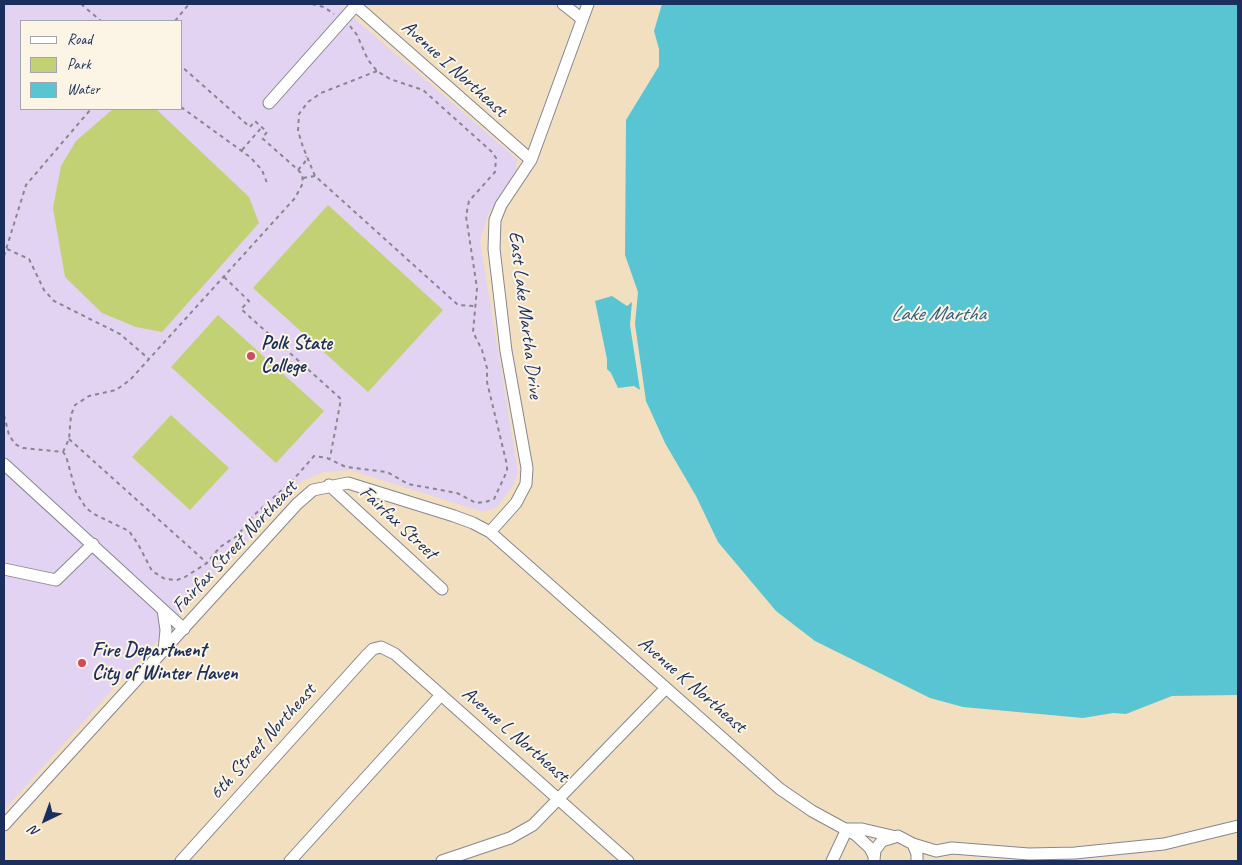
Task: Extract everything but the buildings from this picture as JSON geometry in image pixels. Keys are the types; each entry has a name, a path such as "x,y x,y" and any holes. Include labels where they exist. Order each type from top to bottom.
{"street":[{"path":"269,104 356,4"},
{"name":"Avenue I Northeast","path":"356,4 531,160"},
{"path":"563,4 582,20"},
{"name":"East Lake Martha Drive","path":"490,532 516,502 526,484 526,451 506,351 493,234 498,210 531,160 588,4"},
{"path":"4,464 94,544 184,629"},
{"name":"Fairfax Street Northeast","path":"4,825 297,504 313,490 329,485 348,483 464,519 490,532 519,557"},
{"name":"Fairfax Street","path":"329,485 442,588"},
{"path":"4,569 56,580 94,544"},
{"name":"Avenue K Northeast","path":"519,557 790,796 812,811 848,829 866,843 874,859"},
{"path":"163,610 166,630 164,651"},
{"name":"Avenue L Northeast","path":"374,649 381,647 388,649 628,861"},
{"name":"6th Street Northeast","path":"181,861 374,649"},
{"path":"442,861 510,838 526,830 560,799 666,688"},
{"path":"290,861 441,695"},
{"path":"925,861 936,851 952,848 1080,857 1164,844 1238,826"},
{"path":"832,861 848,829"},
{"name":"Avenue K Northeast","path":"848,829 862,829 903,837 912,844 936,851"},
{"path":"874,859 882,841 892,836"},
{"path":"912,844 918,854 918,861"}],"path":[{"path":"81,4 100,20"},
{"path":"176,20 189,4"},
{"path":"63,452 66,456 76,492 86,508 94,514 129,531 138,544 148,566 157,575 177,580 206,563 220,547 237,536 253,516 292,481 310,459 320,456 330,458 346,467 387,472 408,484 457,493 476,503 494,499 507,471 507,465 487,382 487,368 482,350 473,332 477,288 466,216 469,201 496,172 496,158 492,152 423,90 390,79 377,71 368,60 357,35 342,20 324,7 312,4"},
{"path":"63,452 69,439 71,415 78,401 125,385 295,198 303,183 298,170 262,138 267,132 262,127 255,122 250,127 182,67"},
{"path":"377,71 321,94 308,102 301,110 298,130 306,156 315,176 458,305 475,306"},
{"path":"182,107 242,150 262,170 267,182"},
{"path":"4,256 26,185 90,110"},
{"path":"242,150 262,127"},
{"path":"298,170 305,162 306,156"},
{"path":"302,178 315,176"},
{"path":"7,249 29,259 44,290 54,301 120,334 149,359"},
{"path":"224,276 248,301 241,309 341,399 330,458"},
{"path":"4,415 9,436 15,444 24,448 63,452"},
{"path":"69,439 206,563"}],"shaded area":[{"name":"Polk State College","path":"4,4 338,4 517,159 516,171 488,215 480,241 518,472 513,486 496,508 483,512 350,470 324,472 300,482 4,810"}],"green space":[{"path":"112,110 157,110 249,197 259,223 162,332 136,327 102,313 65,277 53,208 61,166 76,141"},
{"path":"328,205 443,310 368,392 253,288"},
{"path":"218,315 324,411 276,463 171,367"},
{"path":"171,415 229,468 190,510 132,457"}],"water":[{"name":"Lake Martha","path":"662,4 1238,4 1238,695 1172,696 1126,714 1113,713 1083,718 963,707 930,698 815,641 776,611 718,542 696,496 665,443 646,401 635,324 638,292 625,255 626,120 659,66 659,49 654,31"},
{"path":"612,296 627,306 632,302 630,325 640,390 634,386 618,388 607,369 607,359 595,301"}],"place":[{"name":"Polk State College","path":"251,356"},
{"name":"Fire Department City of Winter Haven","path":"82,663"}]}
